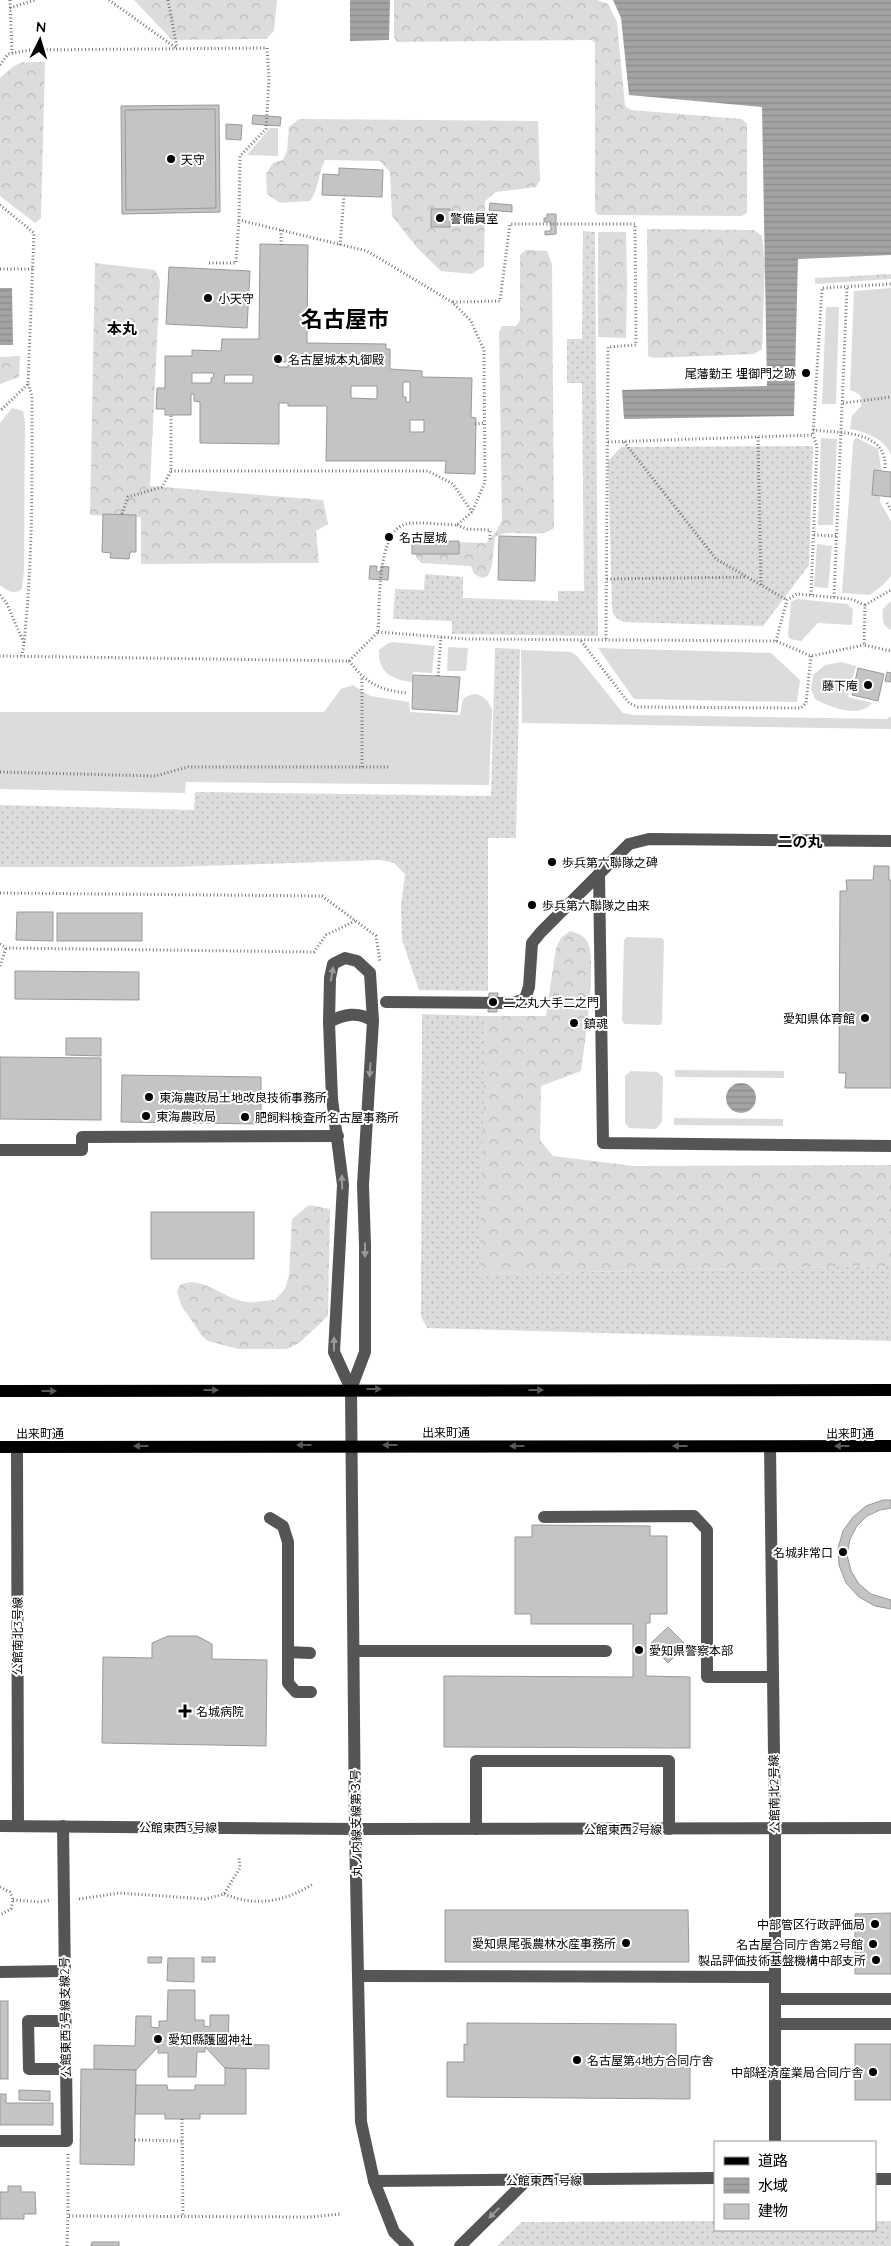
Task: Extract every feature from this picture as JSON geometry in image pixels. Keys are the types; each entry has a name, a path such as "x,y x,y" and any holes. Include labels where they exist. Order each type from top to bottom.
{"main road":[{"path":"0,1391 891,1390"},
{"name":"出来町通","path":"0,1447 352,1445 891,1446"}],"street":[{"path":"386,1002 514,1003 525,999 529,987 532,943 629,844 649,839 891,840"},
{"path":"599,874 603,1143 891,1146"},
{"path":"345,958 357,961 370,973 373,1021 363,1185 366,1245 365,1352 351,1390 334,1352 343,1185 332,1099 329,1022 330,978 334,964 345,958"},
{"path":"329,1022 343,1014 365,1016 373,1021"},
{"path":"0,1150 82,1150 82,1137 338,1136"},
{"name":"丸ノ内線支線第３号","path":"351,1390 355,1829 361,2122 374,2181 394,2232 408,2246"},
{"name":"公館南北3号線","path":"17,1447 18,1826"},
{"name":"公館南北2号線","path":"770,1447 775,1829 775,2141"},
{"path":"544,1517 694,1516 707,1530 707,1677 773,1677"},
{"path":"270,1518 283,1526 288,1542 288,1683 296,1692 311,1692"},
{"path":"354,1651 606,1651"},
{"path":"288,1652 310,1653"},
{"path":"476,1829 476,1761 669,1761 669,1829"},
{"name":"公館東西3号線","path":"0,1826 355,1829"},
{"name":"公館東西3号線支線2号","path":"63,1826 67,2142"},
{"name":"公館東西2号線","path":"355,1829 891,1828"},
{"path":"0,1972 65,1971"},
{"path":"358,1976 775,1977"},
{"path":"775,1999 891,1999"},
{"path":"65,2021 28,2021 29,2069 66,2069"},
{"path":"775,2024 891,2024"},
{"path":"0,2141 67,2142"},
{"name":"公館東西1号線","path":"374,2181 714,2178"},
{"path":"876,2179 891,2179"},
{"path":"460,2246 527,2180"}],"path":[{"path":"10,0 12,53"},
{"path":"10,8 35,0"},
{"path":"109,0 177,49"},
{"path":"168,0 177,49"},
{"path":"0,65 8,54 29,50 267,48 269,79 266,129 240,156 236,263 209,263"},
{"path":"340,245 344,196"},
{"path":"0,205 34,233 28,384 32,396 33,517 29,592 22,657"},
{"path":"239,220 367,251 452,302 471,321 484,350 485,482 472,512 457,525"},
{"path":"452,302 500,301 510,224 635,224 636,345 608,347 606,640"},
{"path":"281,230 281,245"},
{"path":"0,269 33,270"},
{"path":"811,595 817,446 813,430 822,288 891,284"},
{"path":"834,597 847,287"},
{"path":"0,411 2,406 28,384"},
{"path":"843,403 891,396"},
{"path":"122,514 128,497 162,487 171,471 171,415"},
{"path":"475,424 485,424"},
{"path":"813,430 866,438 877,444 883,452 885,468"},
{"path":"608,442 813,435"},
{"path":"758,437 761,585"},
{"path":"623,442 716,559 787,600"},
{"path":"171,471 428,471 453,484 472,512"},
{"path":"887,503 891,510"},
{"path":"0,656 349,661 378,632 384,550 393,531 406,524 457,525 467,529 490,530 490,540"},
{"path":"814,535 837,536"},
{"path":"607,579 748,577"},
{"path":"865,605 891,590"},
{"path":"776,641 787,600 797,594 850,599 865,605"},
{"path":"0,596 6,602 24,643"},
{"path":"864,644 865,605"},
{"path":"378,632 466,639 776,641 811,656 864,644 891,651"},
{"path":"438,676 442,637"},
{"path":"581,640 629,703 638,707 801,708 806,703 811,656"},
{"path":"349,661 362,678 379,688 407,693"},
{"path":"362,678 362,767"},
{"path":"0,772 155,776 188,767 389,767"},
{"path":"0,893 322,896 376,936 380,965"},
{"path":"0,944 6,948 314,952 326,936 355,921"},
{"path":"0,966 6,948"},
{"path":"224,1894 240,1868 239,1858"},
{"path":"13,1900 40,1902 119,1893 205,1899 224,1894 234,1898 274,1901 291,1896 312,1884"},
{"path":"0,1887 10,1892 13,1900 10,1909 0,1915"},
{"path":"182,2119 184,2217"},
{"path":"135,2140 182,2141"},
{"path":"67,2142 67,2246"},
{"path":"68,2216 184,2217 340,2214"}],"green space":[{"path":"134,0 277,0 274,31 266,39 172,40"},
{"path":"394,0 597,0 608,4 617,22 625,106 631,110 742,119 747,124 747,213 741,216 598,215 595,211 595,43 592,40 397,42 394,37"},
{"path":"23,62 45,62 41,218 35,223 0,196 0,78 14,66"},
{"path":"299,119 538,121 540,180 536,187 496,192 485,201 484,266 472,274 441,271 418,249 392,216 390,172 380,161 325,160 315,192 310,201 280,203 267,194 266,174 273,163 283,160 287,151 289,127"},
{"path":"270,128 278,128 278,156 247,155"},
{"path":"647,229 754,230 762,236 765,264 762,349 754,354 653,358 648,356"},
{"path":"583,231 595,232 598,636 452,634 452,621 393,619 395,589 424,590 425,574 463,577 463,598 558,601 558,591 584,591 582,383 567,383 567,339 582,339"},
{"path":"598,232 626,232 626,338 598,337"},
{"path":"526,250 547,251 552,264 554,528 547,532 533,534 509,533 495,537 492,565 488,576 482,578 474,574 471,566 421,563 416,557 418,544 428,541 486,543 496,532 502,520 499,332 502,326 516,326 520,320 520,255"},
{"path":"95,263 155,270 160,280 150,486 323,500 328,524 316,531 319,563 141,564 141,517 90,515"},
{"path":"891,274 891,279 815,284 815,278"},
{"path":"891,288 891,455 888,449 874,437 850,429 852,416 861,406 862,399 859,394 850,390 854,291"},
{"path":"826,307 839,307 836,404 822,404"},
{"path":"20,356 19,377 0,384 0,357"},
{"path":"12,408 23,411 25,422 24,570 22,589 14,592 0,585 0,423"},
{"path":"821,438 837,439 833,525 818,525"},
{"path":"857,438 878,449 881,466 880,502 891,521 891,576 870,595 842,593 853,444 854,439"},
{"path":"813,446 809,565 763,626 624,622 616,618 612,608 608,461 621,447"},
{"path":"817,544 832,546 828,588 814,587"},
{"path":"797,599 847,604 853,609 852,625 818,623 801,641 790,639 788,636 791,602"},
{"path":"891,601 891,630 884,624 883,609"},
{"path":"388,643 435,646 432,673 413,672 412,682 388,674 381,664 379,650"},
{"path":"448,647 468,648 466,671 447,671"},
{"path":"495,648 520,649 516,838 488,838 488,991 419,990 402,940 401,906 405,874 394,863 381,860 172,867 0,867 0,805 194,810 195,792 491,796"},
{"path":"598,648 771,653 800,680 797,702 634,699"},
{"path":"521,650 571,652 577,656 623,713 633,715 887,719 891,716 891,729 522,723"},
{"path":"841,662 856,666 848,697 872,703 866,708 852,711 844,710 815,699 811,689 813,675 825,665"},
{"path":"353,685 370,696 409,702 410,712 460,715 463,699 477,694 484,698 492,710 489,785 186,782 185,793 0,789 0,712 324,712 341,689"},
{"path":"570,931 580,934 587,941 590,951 591,984 581,1071 541,1086 540,1140 553,1156 634,1166 891,1165 891,1266 479,1274 486,1016 546,1016 556,948 561,938"},
{"path":"627,937 662,938 664,941 662,1022 660,1025 625,1024 622,1021 624,940"},
{"path":"422,1014 486,1016 480,1274 891,1266 891,1341 427,1328 421,1316"},
{"path":"675,1070 784,1071 784,1078 675,1077"},
{"path":"631,1071 657,1072 663,1077 662,1122 656,1129 629,1128 625,1123 625,1076"},
{"path":"674,1118 783,1119 783,1126 674,1125"},
{"path":"309,1205 330,1209 328,1316 299,1343 287,1349 238,1349 208,1341 202,1336 181,1305 177,1292 180,1285 188,1282 205,1285 230,1297 247,1302 275,1300 285,1289 289,1275 292,1219"},
{"path":"714,2221 714,2231 876,2231 876,2221 891,2221 891,2246 497,2246 522,2222"}],"water":[{"path":"350,0 390,0 389,40 350,41"},
{"path":"613,0 891,0 891,255 798,259 794,416 624,419 622,390 767,386 762,107 629,95 621,18"},
{"path":"0,288 12,288 13,345 0,345"},
{"path":"741,1083 747,1084 755,1092 755,1104 747,1112 741,1113 735,1112 727,1104 726,1098 727,1092 735,1084"}],"building":[{"name":"天守","path":"219,105 220,212 122,214 121,106"},
{"name":"天守","path":"215,109 216,208 126,210 125,110"},
{"path":"253,115 281,117 280,126 252,124"},
{"path":"226,124 242,125 241,140 226,139"},
{"path":"339,168 383,170 382,197 322,195 323,174 339,175"},
{"path":"490,203 512,205 512,212 489,210"},
{"name":"警備員室","path":"431,209 450,209 450,227 431,227"},
{"path":"547,214 556,214 556,234 545,235 545,231 551,231 551,222 544,222"},
{"name":"名古屋城本丸御殿","path":"260,244 308,245 307,343 386,344 386,349 390,349 390,369 422,371 422,377 472,378 471,417 476,418 475,474 445,473 446,461 326,461 327,406 288,406 288,403 279,403 279,444 200,443 200,402 194,401 194,394 191,394 191,415 165,415 165,409 156,409 157,388 165,388 165,356 192,356 192,350 221,351 222,339 259,339","holes":["278,362 288,362 288,367 278,367","192,373 214,373 211,383 192,383","225,375 253,375 253,383 224,383","403,382 410,382 410,402 406,402 406,397 403,397","351,386 377,386 377,399 351,398","410,420 424,420 424,432 410,432"]},
{"name":"小天守","path":"169,267 250,271 247,328 166,324"},
{"path":"874,470 891,472 891,497 872,495"},
{"path":"103,514 136,515 136,552 130,552 129,559 110,558 111,553 102,552"},
{"path":"499,536 536,537 535,581 498,580"},
{"path":"459,541 459,554 412,554 412,542"},
{"path":"370,566 377,566 376,571 381,572 381,566 389,567 388,580 369,579"},
{"name":"藤下庵","path":"858,668 884,674 878,701 852,695"},
{"path":"887,672 891,673 891,682 885,681"},
{"path":"413,675 460,677 457,712 412,709"},
{"name":"愛知県体育館","path":"874,866 889,866 889,880 891,880 891,1088 845,1088 846,1073 839,1073 840,891 847,891 846,880 873,880"},
{"path":"17,912 53,912 53,941 16,940"},
{"path":"57,913 142,913 142,941 57,941"},
{"path":"15,971 139,972 139,1000 15,999"},
{"name":"二之丸大手二之門","path":"489,993 498,993 497,1012 488,1012"},
{"path":"66,1038 101,1038 101,1056 66,1055"},
{"path":"0,1057 101,1058 101,1120 0,1119"},
{"path":"122,1075 261,1077 261,1124 121,1122"},
{"path":"151,1212 254,1212 254,1259 151,1259"},
{"name":"名城非常口","path":"883,1500 891,1500 891,1508 880,1510 867,1516 857,1526 850,1539 847,1555 851,1571 859,1584 871,1594 891,1600 891,1609 875,1606 859,1597 846,1583 839,1565 838,1548 843,1531 853,1517 866,1506"},
{"name":"愛知県警察本部","path":"532,1525 650,1526 650,1536 667,1536 667,1614 650,1614 650,1623 646,1623 646,1676 690,1677 690,1748 444,1747 444,1676 633,1677 633,1624 531,1624 531,1614 515,1614 515,1537 532,1537"},
{"path":"668,1627 686,1645 668,1663 650,1644"},
{"name":"名城病院","path":"168,1636 197,1636 212,1644 212,1659 267,1660 266,1746 102,1743 103,1657 152,1658 152,1643"},
{"path":"445,1910 688,1910 689,1962 445,1962"},
{"name":"名古屋合同庁舎第2号館","path":"891,1913 891,1974 855,1974 855,1914"},
{"path":"148,1957 162,1957 161,1963 148,1963"},
{"path":"202,1957 215,1957 215,1962 202,1962"},
{"path":"168,1958 194,1958 194,1982 167,1981"},
{"path":"168,1990 195,1990 195,2020 204,2020 204,2026 210,2027 210,2015 229,2015 228,2044 269,2045 269,2069 225,2068 205,2047 205,2052 197,2052 196,2077 168,2077 168,2053 158,2053 158,2047 136,2070 94,2069 94,2045 135,2046 136,2016 151,2016 151,2027 159,2028 159,2021 167,2021"},
{"path":"0,2001 8,2001 8,2079 0,2079"},
{"name":"名古屋第4地方合同庁舎","path":"467,2023 676,2024 676,2059 690,2059 690,2099 447,2097 447,2062 464,2062 464,2044 467,2045"},
{"name":"中部経済産業局合同庁舎","path":"855,2044 891,2044 891,2100 855,2100"},
{"path":"225,2068 246,2069 246,2114 200,2114 200,2119 165,2119 165,2114 135,2114 136,2085 167,2085 168,2090 195,2090 195,2085 225,2085"},
{"path":"81,2069 136,2070 134,2165 80,2164"},
{"path":"19,2090 50,2091 50,2101 19,2100"},
{"path":"0,2094 6,2094 6,2103 53,2103 53,2125 0,2125"},
{"path":"8,2186 21,2186 21,2192 35,2192 36,2214 24,2214 24,2219 0,2219 0,2192 8,2192"},
{"path":"92,2242 119,2242 119,2246 91,2246"}],"place":[{"name":"天守","path":"171,159"},
{"name":"警備員室","path":"440,218"},
{"name":"小天守","path":"208,298"},
{"name":"名古屋城本丸御殿","path":"278,359"},
{"name":"尾藩勤王 埋御門之跡","path":"806,373"},
{"name":"名古屋城","path":"389,537"},
{"name":"藤下庵","path":"868,685"},
{"name":"歩兵第六聯隊之碑","path":"552,862"},
{"name":"歩兵第六聯隊之由来","path":"532,905"},
{"name":"二之丸大手二之門","path":"493,1002"},
{"name":"愛知県体育館","path":"865,1018"},
{"name":"鎮魂","path":"574,1023"},
{"name":"東海農政局土地改良技術事務所","path":"149,1097"},
{"name":"東海農政局","path":"146,1116"},
{"name":"肥飼料検査所名古屋事務所","path":"245,1117"},
{"name":"名城非常口","path":"843,1552"},
{"name":"愛知県警察本部","path":"639,1650"},
{"name":"名城病院","path":"185,1711"},
{"name":"中部管区行政評価局","path":"875,1924"},
{"name":"愛知県尾張農林水産事務所","path":"626,1943"},
{"name":"名古屋合同庁舎第2号館","path":"873,1944"},
{"name":"製品評価技術基盤機構中部支所","path":"876,1960"},
{"name":"愛知縣護國神社","path":"158,2039"},
{"name":"名古屋第4地方合同庁舎","path":"577,2060"},
{"name":"中部経済産業局合同庁舎","path":"873,2072"}],"district":[{"name":"名古屋市","path":"345,319"},
{"name":"本丸","path":"122,328"},
{"name":"二の丸","path":"800,841"}]}
